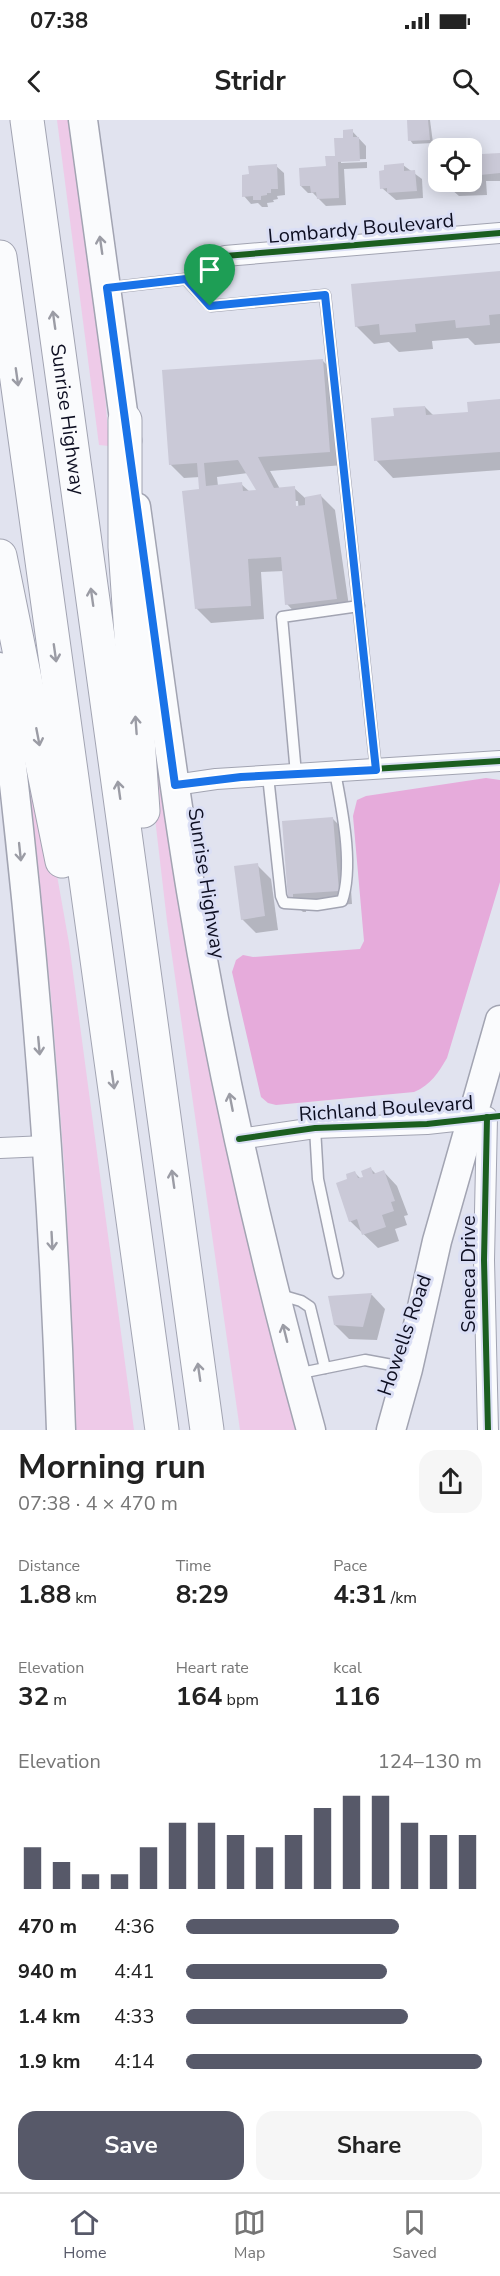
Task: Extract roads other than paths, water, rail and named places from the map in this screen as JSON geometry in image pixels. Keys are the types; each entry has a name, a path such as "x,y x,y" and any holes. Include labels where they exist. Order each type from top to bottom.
{"highway":[{"name":"Sunrise Highway","path":"27,120 207,1430"},
{"path":"0,257 162,1430"},
{"path":"125,420 125,547 161,1097"},
{"path":"0,556 60,853 105,1022"}],"main road":[{"name":"Sunrise Highway","path":"86,127 175,785 201,946 238,1139 311,1430"},
{"path":"0,667 28,921 46,1146 61,1430"},
{"name":"Howells Road","path":"372,1430 392,1365 437,1241 486,1117 500,1020"},
{"name":"Howells Road","path":"391,1430 408,1370 437,1241"}],"street":[{"name":"Lombardy Boulevard","path":"225,256 500,233"},
{"path":"175,785 216,779 500,761"},
{"name":"Richland Boulevard","path":"238,1139 315,1128 427,1124 486,1117"},
{"name":"Seneca Drive","path":"486,1117 484,1270 488,1430"},
{"path":"0,1148 46,1146"},
{"path":"488,1430 500,1429"}],"lane":[{"path":"107,288 186,279 210,306 325,295 376,770"},
{"path":"296,774 282,617 359,606"},
{"path":"268,776 280,896 284,903 317,905 342,901 345,890 346,834 335,772"},
{"path":"315,1128 318,1179 338,1273"},
{"path":"275,1293 301,1301 310,1307 325,1368"},
{"path":"296,1374 365,1360 392,1365"}]}
